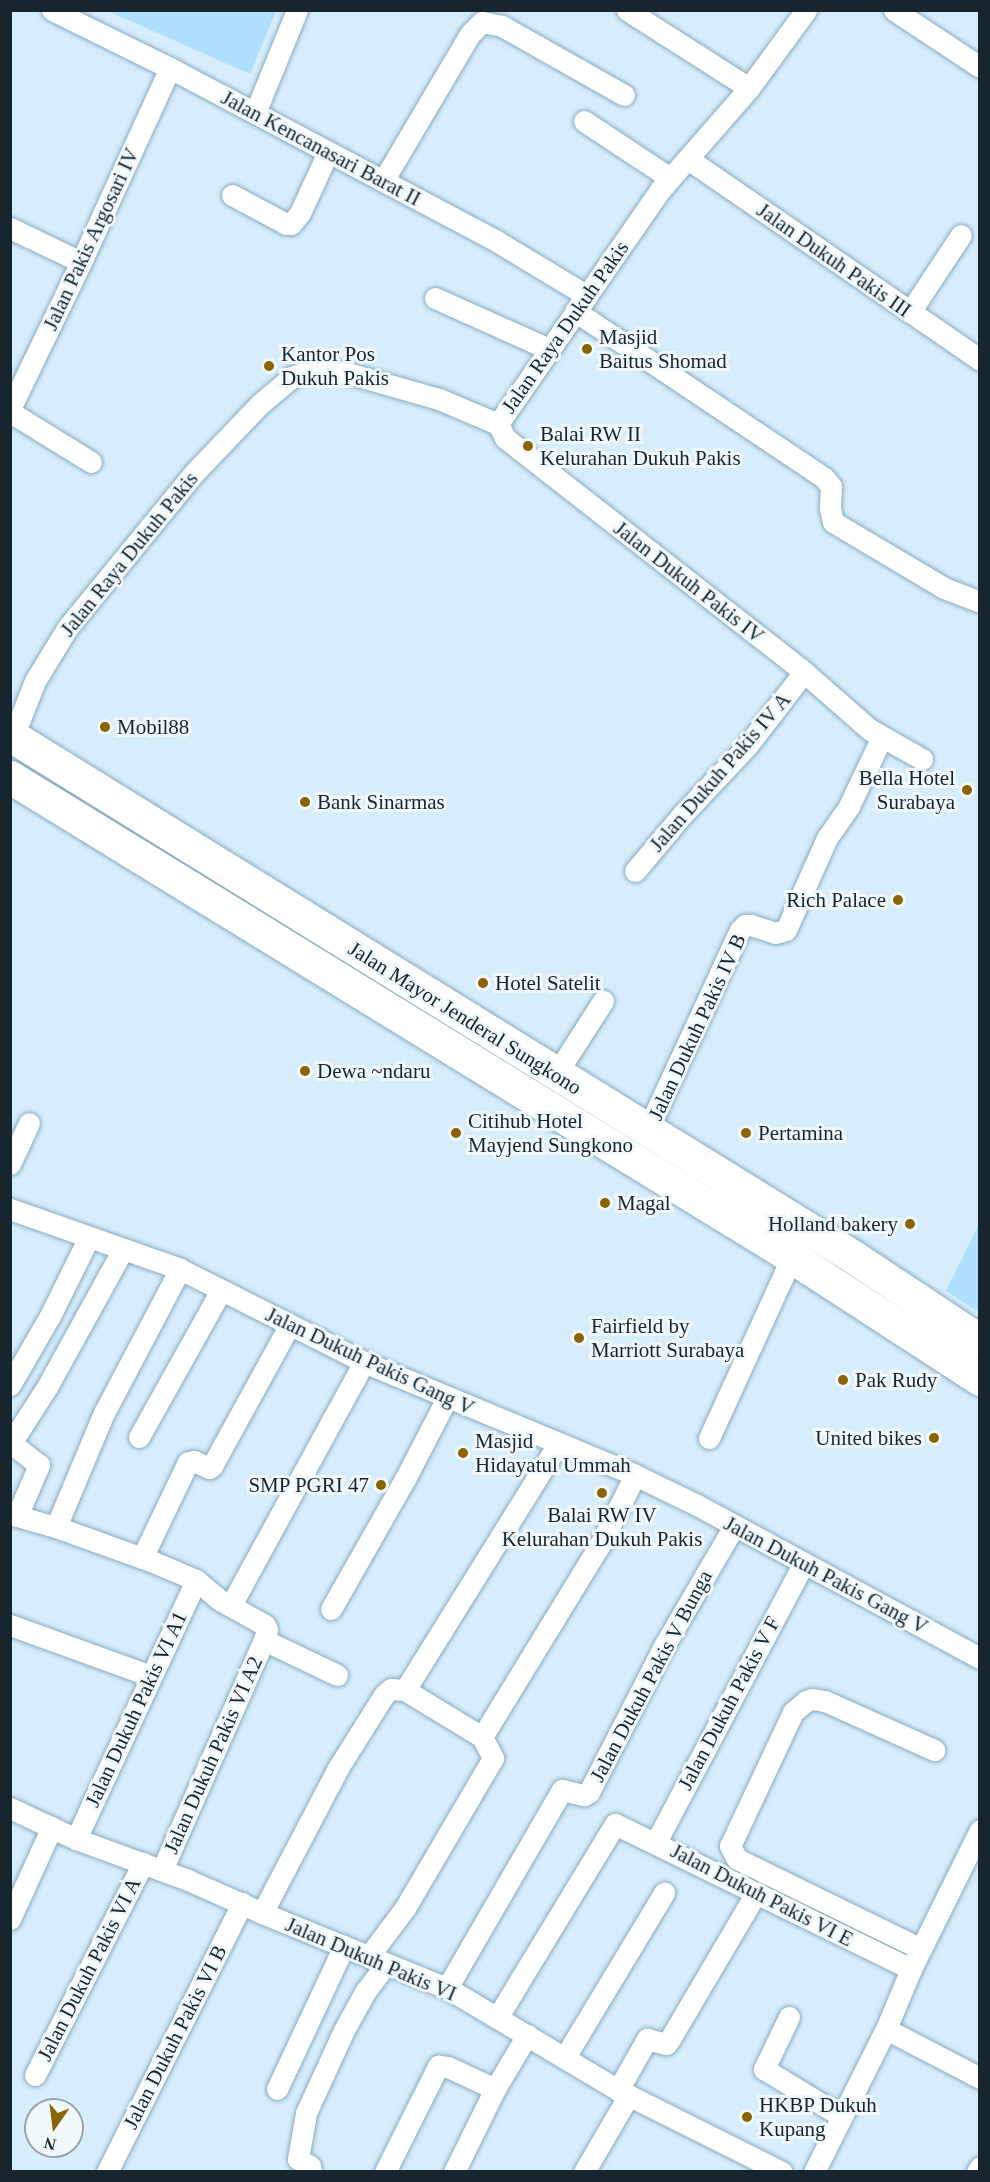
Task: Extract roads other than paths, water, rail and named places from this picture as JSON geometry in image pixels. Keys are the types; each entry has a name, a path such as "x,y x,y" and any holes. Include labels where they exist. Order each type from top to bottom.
{"main road":[{"name":"Jalan Mayor Jenderal Sungkono","path":"12,736 647,1131 797,1246 980,1379"},
{"name":"Jalan Mayor Jenderal Sungkono","path":"10,777 797,1246 980,1341"}],"street":[{"name":"Jalan Kencanasari Barat II","path":"52,10 170,68 498,242 824,478 831,486 830,508 833,522 944,588 980,602"},
{"path":"255,113 297,10"},
{"path":"627,10 749,88"},
{"name":"Jalan Raya Dukuh Pakis","path":"12,736 35,681 68,627 195,472 260,404 292,377 309,370 344,372 439,399 498,424 580,303 670,178 749,88 806,10"},
{"path":"894,10 980,67"},
{"path":"383,181 470,34 482,22 502,26 624,95"},
{"name":"Jalan Pakis Argosari IV","path":"10,410 170,68"},
{"path":"584,121 670,178"},
{"path":"232,195 286,224 291,224 300,213 328,152"},
{"name":"Jalan Dukuh Pakis III","path":"688,159 980,360"},
{"path":"10,228 81,262"},
{"path":"910,312 961,235"},
{"path":"435,298 549,350"},
{"path":"10,410 91,462"},
{"name":"Jalan Dukuh Pakis IV","path":"498,424 500,433 518,449 804,672 878,738 922,759"},
{"name":"Jalan Dukuh Pakis IV A","path":"635,871 682,815 747,746 804,672"},
{"name":"Jalan Dukuh Pakis IV B","path":"647,1131 740,930 745,925 775,933 786,930 827,838 849,806 878,738"},
{"path":"556,1074 603,1001"},
{"path":"10,1164 29,1123"},
{"name":"Jalan Dukuh Pakis Gang V","path":"13,1215 180,1269 220,1292 364,1362 635,1475 980,1658"},
{"path":"10,1385 50,1316 88,1239"},
{"path":"709,1438 797,1246"},
{"path":"122,1251 47,1387 11,1443 39,1465 14,1515 56,1527 196,1580 220,1600 265,1625 267,1630 264,1640 337,1676"},
{"path":"56,1527 104,1413 180,1269"},
{"path":"139,1437 220,1292"},
{"path":"142,1558 188,1462 194,1461 208,1468 212,1466 289,1326"},
{"path":"231,1605 364,1362"},
{"path":"331,1609 405,1479 447,1398"},
{"path":"262,1913 338,1768 384,1695 398,1690 558,1444"},
{"path":"482,1737 601,1544 635,1475"},
{"name":"Jalan Dukuh Pakis V Bunga","path":"447,1988 563,1790 586,1795 664,1646 734,1526"},
{"name":"Jalan Dukuh Pakis V F","path":"656,1842 803,1564"},
{"name":"Jalan Dukuh Pakis VI A1","path":"76,1839 196,1580"},
{"path":"10,1624 151,1676"},
{"name":"Jalan Dukuh Pakis VI A2","path":"153,1866 264,1640"},
{"path":"310,2172 310,2166 298,2159 306,2113 344,2030 405,1908 492,1758 482,1737 398,1690"},
{"path":"921,1949 736,1859 729,1846 793,1712 806,1701 813,1699 825,1701 934,1750"},
{"name":"Jalan Dukuh Pakis VI","path":"10,1808 76,1839 153,1866 447,1988 624,2092 782,2172"},
{"name":"Jalan Dukuh Pakis VI E","path":"497,2018 613,1824 620,1824 911,1969"},
{"path":"10,1919 52,1827"},
{"path":"814,2172 886,2029 921,1949 972,1860 980,1830"},
{"name":"Jalan Dukuh Pakis VI A","path":"35,2075 153,1866"},
{"path":"565,2057 664,1893"},
{"path":"584,2172 624,2092 647,2039 666,2043 670,2039 756,1893"},
{"name":"Jalan Dukuh Pakis VI B","path":"107,2172 242,1903"},
{"path":"277,2089 344,1946"},
{"path":"789,2017 764,2069 842,2116"},
{"path":"886,2029 980,2078"},
{"path":"454,2172 495,2089 527,2035"},
{"path":"385,2172 438,2066 448,2067 495,2089"},
{"path":"977,2172 980,2167"}],"place":[{"name":"Masjid Baitus Shomad","path":"587,349"},
{"name":"Kantor Pos Dukuh Pakis","path":"269,366"},
{"name":"Balai RW II Kelurahan Dukuh Pakis","path":"528,446"},
{"name":"Mobil88","path":"105,727"},
{"name":"Bella Hotel Surabaya","path":"967,790"},
{"name":"Bank Sinarmas","path":"305,802"},
{"name":"Rich Palace","path":"898,900"},
{"name":"Hotel Satelit","path":"483,983"},
{"name":"Dewa ~ndaru","path":"305,1071"},
{"name":"Citihub Hotel Mayjend Sungkono","path":"456,1133"},
{"name":"Pertamina","path":"746,1133"},
{"name":"Magal","path":"605,1203"},
{"name":"Holland bakery","path":"910,1224"},
{"name":"Fairfield by Marriott Surabaya","path":"579,1338"},
{"name":"Pak Rudy","path":"843,1380"},
{"name":"United bikes","path":"934,1438"},
{"name":"Masjid Hidayatul Ummah","path":"463,1453"},
{"name":"SMP PGRI 47","path":"381,1485"},
{"name":"Balai RW IV Kelurahan Dukuh Pakis","path":"602,1493"},
{"name":"HKBP Dukuh Kupang","path":"747,2117"}]}
